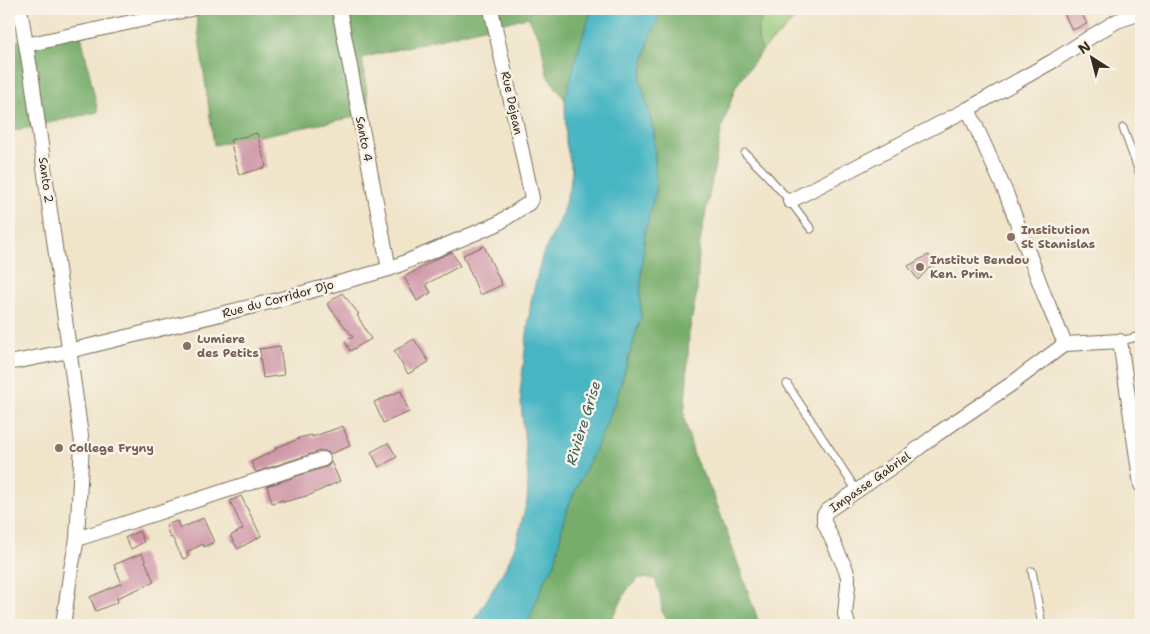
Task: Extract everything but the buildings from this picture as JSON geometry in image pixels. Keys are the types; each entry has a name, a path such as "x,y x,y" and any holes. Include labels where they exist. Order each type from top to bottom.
{"street":[{"name":"Santo 2","path":"20,9 82,443 77,539 63,625"},
{"path":"26,45 191,9"},
{"name":"Santo 4","path":"339,9 389,269"},
{"name":"Rue Dejean","path":"491,9 532,198"},
{"path":"790,201 968,109 1053,62 1117,21 1141,13"},
{"path":"968,109 1006,193 1045,297 1065,344 1120,341 1141,486"},
{"name":"Rue du Corridor Djo","path":"9,363 69,351 278,300 389,269 498,224 530,203 532,198"},
{"name":"Impasse Gabriel","path":"848,625 845,614 848,577 824,522 823,518 827,511 1010,385 1065,344"},
{"path":"77,539 323,459"}],"lane":[{"path":"1123,128 1141,177"},
{"path":"745,153 790,201 811,229"},
{"path":"1120,341 1141,336"},
{"path":"787,384 858,491"},
{"path":"1032,571 1042,625"}],"green space":[{"path":"195,9 592,9 577,53 565,100 547,75 541,41 528,17 362,58 370,114 214,145"},
{"path":"664,9 771,9 762,19 758,29 758,39 762,51 736,86 722,127 699,248 697,291 689,333 684,418 695,459 714,496 758,620 756,625 670,625 662,611 655,579 639,578 627,590 609,625 527,625 544,581 555,564 563,522 570,502 615,402 641,318 640,297 645,230 656,190 654,133 640,79 650,36"},
{"path":"771,9 805,9 762,51 758,39 758,28 762,19"},
{"path":"79,26 98,112 9,132 9,43"}],"water":[{"name":"Rivière Grise","path":"592,9 664,9 650,36 640,79 654,133 656,190 645,230 640,297 641,317 615,402 570,502 563,522 555,564 544,581 527,625 472,625 508,563 516,543 527,501 528,479 520,392 531,301 542,256 561,217 570,185 572,171 566,143 565,100 577,53"}],"place":[{"name":"Institution St Stanislas","path":"1011,237"},
{"name":"Institut Bendou Ken. Prim.","path":"920,267"},
{"name":"Lumiere des Petits","path":"187,346"},
{"name":"College Fryny","path":"59,448"}]}
